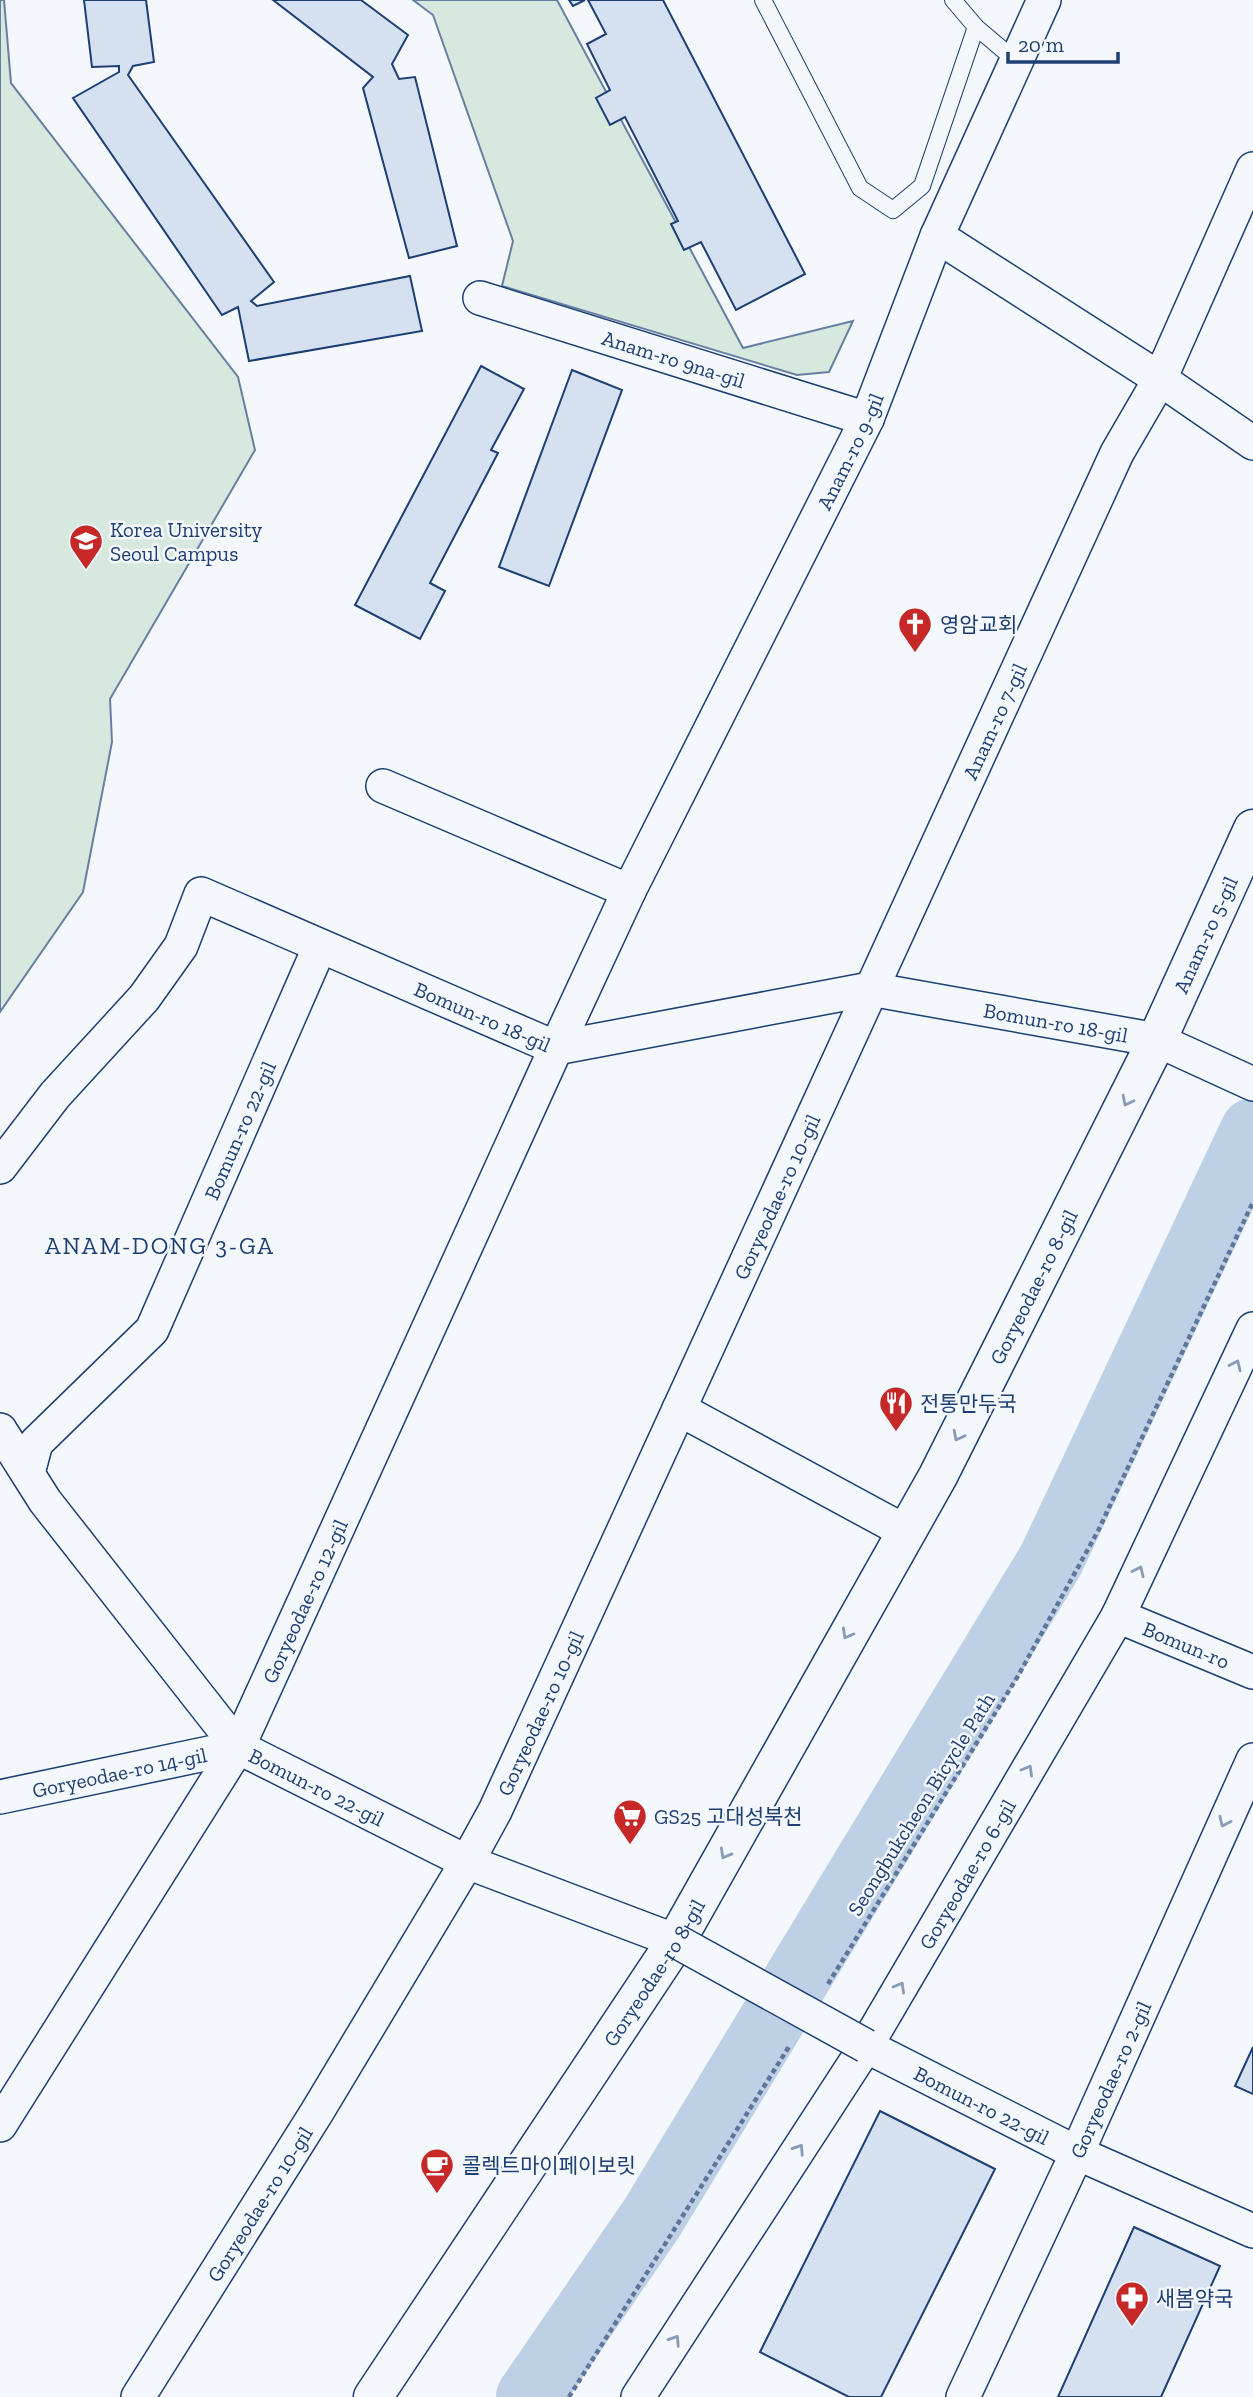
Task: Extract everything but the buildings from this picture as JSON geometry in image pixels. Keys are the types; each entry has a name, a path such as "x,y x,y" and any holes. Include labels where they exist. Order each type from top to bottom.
{"main road":[{"name":"Anam-ro 5-gil","path":"1157,1040 1253,829"},
{"name":"Goryeodae-ro 8-gil","path":"373,2397 676,1941 938,1476 1157,1040"}],"street":[{"name":"Anam-ro 9-gil","path":"556,1048 629,891 867,419 937,236 1044,0"},
{"name":"Anam-ro 7-gil","path":"870,989 1117,453 1160,379 1253,169"},
{"path":"937,236 1160,379 1253,443"},
{"name":"Anam-ro 9na-gil","path":"480,299 867,419"},
{"path":"383,786 629,891"},
{"name":"Bomun-ro 18-gil","path":"0,1167 55,1095 144,998 181,946 201,894 556,1048 870,989 1157,1040 1253,1084"},
{"name":"Bomun-ro 22-gil","path":"28,1473 36,1443 152,1331 320,946"},
{"name":"Goryeodae-ro 10-gil","path":"138,2397 317,2112 495,1811 870,989"},
{"name":"Goryeodae-ro 12-gil","path":"0,2125 238,1747 556,1048"},
{"name":"Goryeodae-ro 6-gil","path":"638,2397 866,2046 1118,1616 1253,1329"},
{"path":"678,1409 906,1531"},
{"name":"Bomun-ro 22-gil","path":"0,1430 46,1501 238,1747 467,1862 676,1941 866,2046 1077,2153 1253,2231"},
{"name":"Bomun-ro","path":"1118,1616 1253,1671"},
{"name":"Goryeodae-ro 14-gil","path":"0,1797 238,1747"},
{"name":"Goryeodae-ro 2-gil","path":"963,2397 1077,2153 1253,1760"}],"lane":[{"path":"763,0 860,188 893,210 922,186 976,27"},
{"path":"953,0 976,27 1016,61"}],"path":[{"name":"Seongbukcheon Bicycle Path","path":"825,1990 1018,1676 1098,1531 1253,1202"},
{"path":"569,2397 796,2037"}],"shaded area":[{"name":"Korea University Seoul Campus","path":"0,0 4,0 11,83 238,377 255,450 110,699 112,742 83,892 0,1012"},
{"path":"413,0 557,0 743,348 853,321 829,372 797,375 502,286 513,241 433,15"}],"waterway":[{"path":"529,2397 652,2218 1051,1560 1253,1131"}],"place":[{"name":"Korea University Seoul Campus","path":"86,571"},
{"name":"영암교회","path":"915,654"},
{"name":"전통만두국","path":"896,1433"},
{"name":"GS25 고대성북천","path":"630,1846"},
{"name":"콜렉트마이페이보릿","path":"437,2195"},
{"name":"새봄약국","path":"1132,2328"}],"district":[{"name":"ANAM-DONG 3-GA","path":"160,1245"}]}
